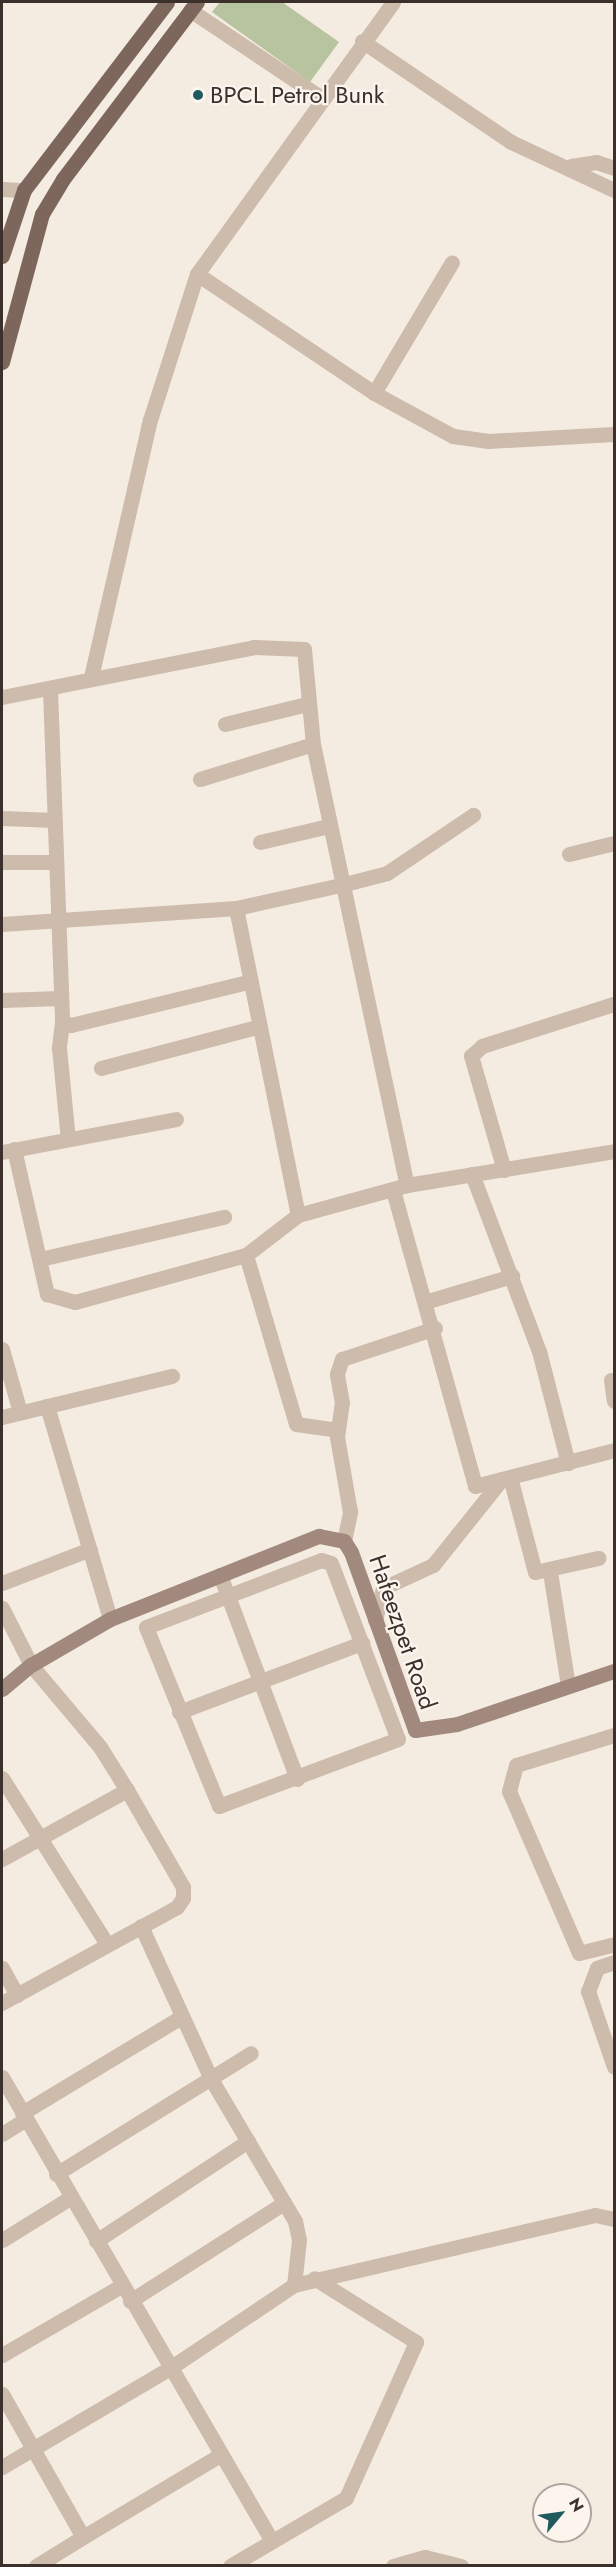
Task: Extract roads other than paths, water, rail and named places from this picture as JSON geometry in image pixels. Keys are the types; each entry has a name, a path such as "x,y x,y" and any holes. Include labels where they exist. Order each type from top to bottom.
{"main road":[{"path":"2,256 24,190 167,2"},
{"path":"2,362 42,214 193,6"}],"street":[{"path":"91,677 150,420 197,274 320,97 393,2"},
{"path":"193,6 320,97"},
{"path":"362,41 511,142 572,166 615,190"},
{"path":"572,166 596,162 615,168"},
{"path":"2,189 24,190"},
{"path":"374,393 452,262"},
{"path":"197,274 374,393 453,436 489,441 615,434"},
{"path":"2,697 50,690 91,677 254,647 293,646 304,649 307,704 313,744 400,1187 475,1486 615,1450"},
{"path":"50,690 62,1022 59,1048 68,1139"},
{"path":"225,724 307,704"},
{"path":"200,779 313,744"},
{"path":"2,924 59,923 236,908 341,885 387,873 473,815"},
{"path":"2,818 54,820"},
{"path":"260,842 329,826"},
{"path":"569,855 615,843"},
{"path":"2,862 56,862"},
{"path":"236,908 298,1215"},
{"path":"62,1022 71,1025 251,981"},
{"path":"2,1000 60,998"},
{"path":"504,1170 471,1056 482,1046 615,1004"},
{"path":"101,1068 260,1026"},
{"path":"176,1119 8,1151 47,1294 75,1302 246,1255 298,1215 400,1187 615,1151"},
{"path":"472,1174 513,1276 568,1463"},
{"path":"39,1259 224,1217"},
{"path":"246,1255 296,1424 338,1430"},
{"path":"428,1301 513,1276"},
{"path":"344,1541 350,1512 338,1430 342,1403 337,1374 342,1359 435,1328"},
{"path":"2,1349 20,1412"},
{"path":"2,1417 172,1376"},
{"path":"611,1380 615,1401"},
{"path":"47,1406 110,1619"},
{"path":"506,1478 529,1563 535,1572 550,1572 598,1558"},
{"path":"375,1620 383,1588 433,1565 506,1478"},
{"path":"311,1539 321,1560"},
{"name":"Hafeezpet Road","path":"2,1689 31,1665 110,1619 311,1539 344,1541 375,1620 407,1720 420,1733 615,1671"},
{"path":"2,1583 90,1549"},
{"path":"321,1560 332,1563 398,1739 297,1779 219,1806 146,1627 226,1594 321,1560"},
{"path":"550,1572 568,1686"},
{"path":"220,1575 297,1779"},
{"path":"2,1608 31,1665 100,1748 183,1887 177,1907 2,2003"},
{"path":"179,1712 362,1643"},
{"path":"615,1735 516,1765 509,1791 579,1953 615,1944"},
{"path":"2,1778 107,1944"},
{"path":"2,1859 127,1790"},
{"path":"141,1926 211,2079 284,2203 299,2240 294,2285"},
{"path":"615,1962 597,1968 588,1991 615,2067"},
{"path":"2,1968 17,1995"},
{"path":"2,2134 24,2116 181,2017"},
{"path":"56,2174 251,2053"},
{"path":"2,2077 121,2286 272,2541"},
{"path":"96,2241 248,2141"},
{"path":"2,2240 70,2198"},
{"path":"130,2301 284,2203"},
{"path":"2,2467 170,2368 294,2285 314,2278 595,2215 615,2220"},
{"path":"230,2565 346,2498 416,2342 314,2278"},
{"path":"2,2355 121,2286"},
{"path":"2,2394 83,2537"},
{"path":"36,2565 220,2455"},
{"path":"393,2565 425,2557 461,2565"}],"place":[{"name":"BPCL Petrol Bunk","path":"198,95"}]}
